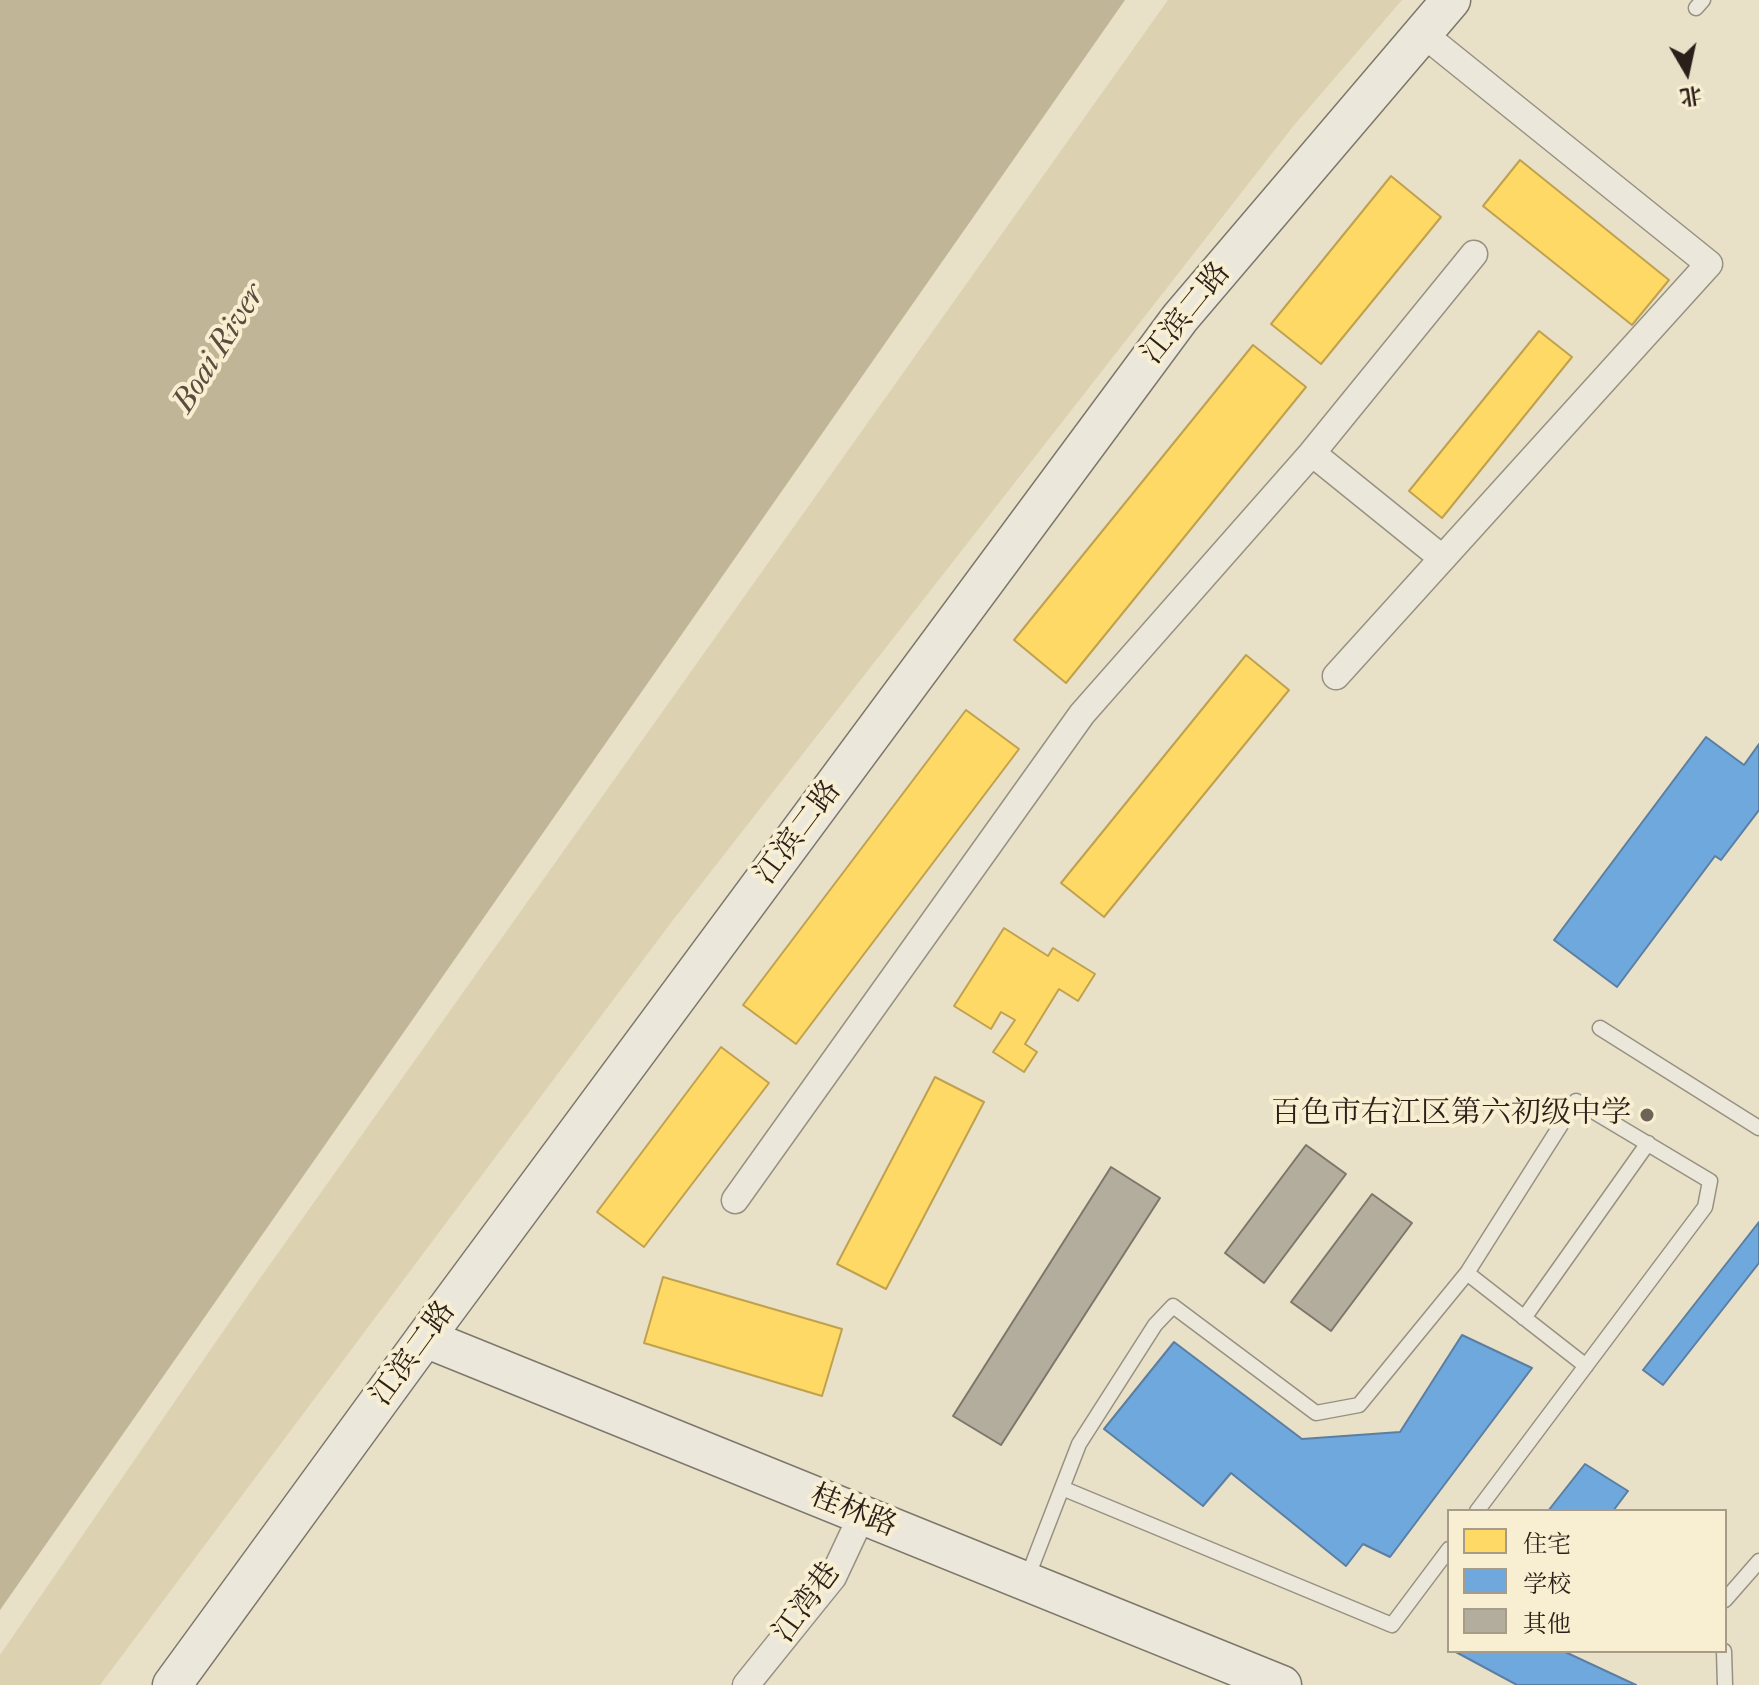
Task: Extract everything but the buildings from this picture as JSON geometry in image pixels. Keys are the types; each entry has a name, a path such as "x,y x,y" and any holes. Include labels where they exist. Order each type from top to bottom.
{"main road":[{"name":"江滨二路","path":"172,1685 1180,318 1451,0"},
{"name":"桂林路","path":"425,1338 1282,1685"}],"street":[{"path":"1336,676 1709,264 1422,33"},
{"path":"735,1200 1082,714 1312,453 1474,254"},
{"path":"1312,453 1442,558"},
{"name":"江湾巷","path":"746,1685 833,1577 862,1515"}],"lane":[{"path":"1600,1028 1759,1128"},
{"path":"1026,1582 1079,1444 1155,1325 1173,1306 1316,1413 1359,1405 1467,1273 1576,1101 1710,1181 1705,1207 1479,1509"},
{"path":"1524,1318 1648,1143"},
{"path":"1467,1273 1586,1366"},
{"path":"1062,1488 1392,1625 1447,1552"},
{"path":"1727,1598 1759,1561"},
{"path":"1724,1653 1725,1685"}],"shaded area":[{"path":"1168,0 1402,0 1295,124 673,920 100,1685 0,1685 0,1655 251,1291"}],"water":[{"name":"Boai River","path":"0,0 1125,0 0,1610"}],"place":[{"name":"百色市右江区第六初级中学","path":"1647,1115"}]}
